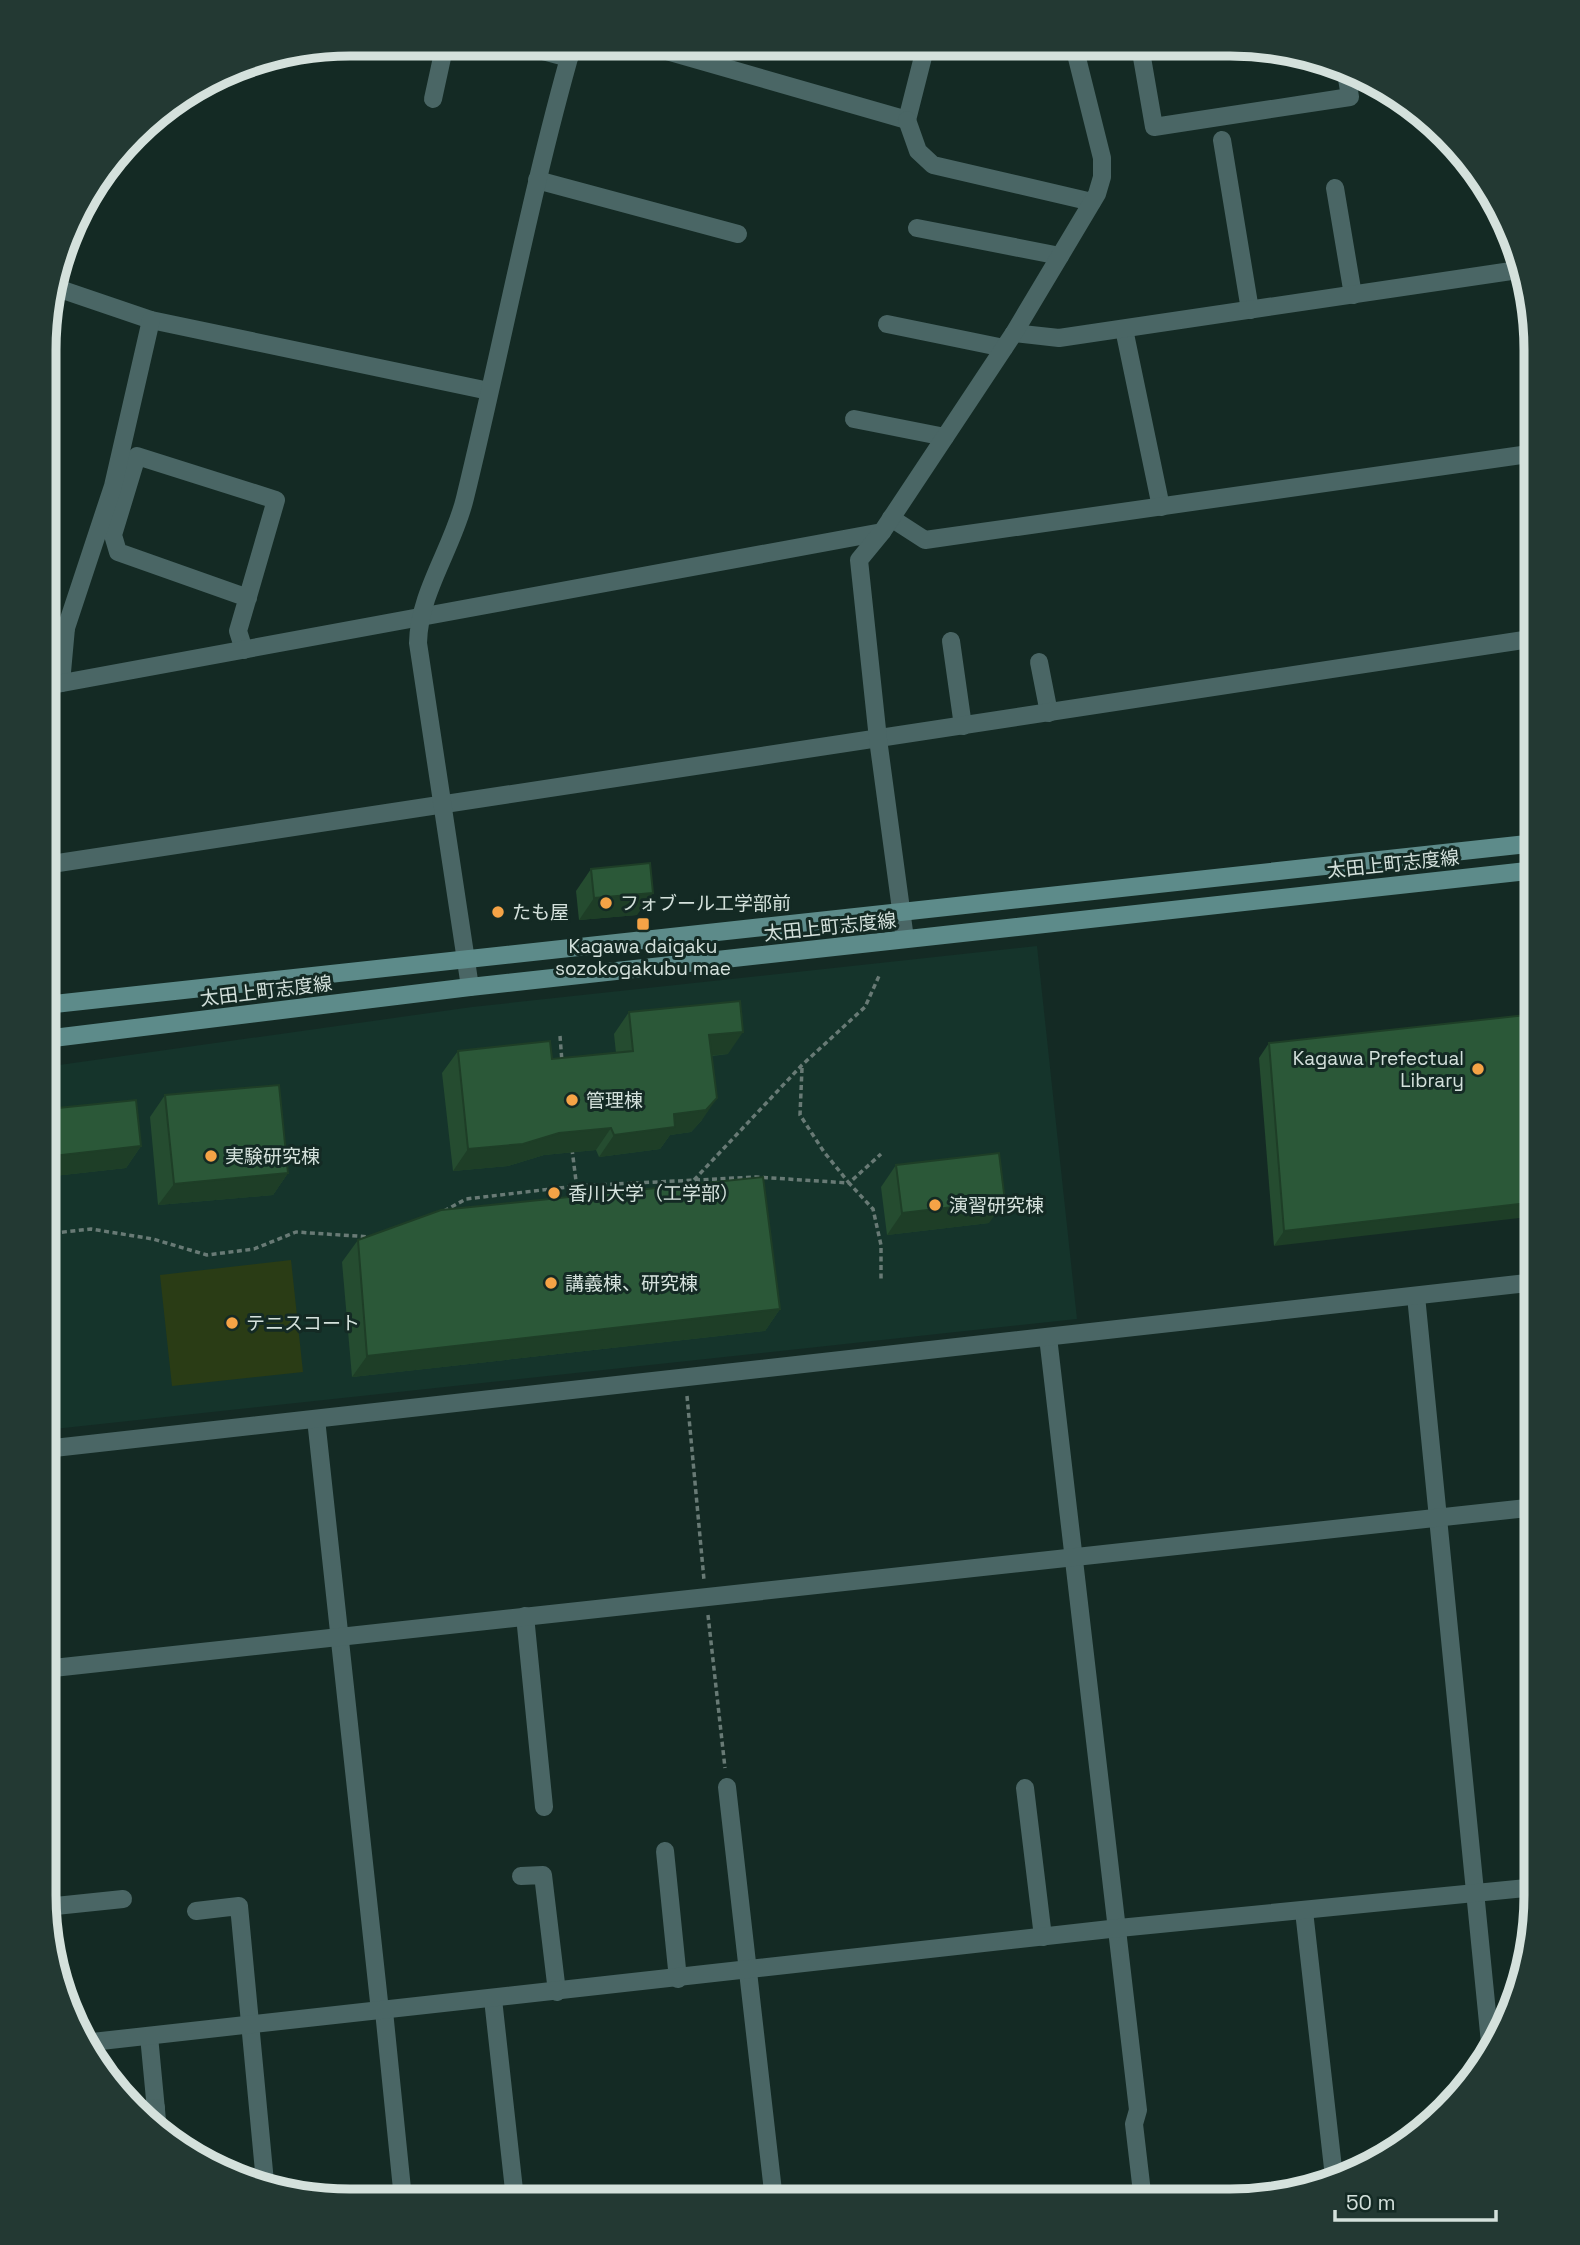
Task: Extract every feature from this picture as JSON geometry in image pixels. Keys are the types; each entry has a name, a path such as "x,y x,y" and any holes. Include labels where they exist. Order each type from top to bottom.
{"main road":[{"name":"太田上町志度線","path":"56,1004 1524,844"},
{"name":"太田上町志度線","path":"56,1038 470,988 1524,871"}],"street":[{"path":"433,99 442,56"},
{"path":"470,988 418,643 418,620 464,502 537,180 570,56"},
{"path":"684,56 907,120"},
{"path":"923,56 907,120 918,151 933,165 1092,202"},
{"path":"905,939 878,739 859,560 886,525 1014,333 1092,202 1102,177 1102,158 1076,56"},
{"path":"1142,56 1154,127 1350,97 1347,80"},
{"path":"1222,141 1250,310"},
{"path":"537,180 738,234"},
{"path":"1335,188 1353,295"},
{"path":"917,228 1060,256"},
{"path":"1014,333 1059,338 1513,271"},
{"path":"62,290 151,320 489,391"},
{"path":"56,672 66,628 113,486 151,320"},
{"path":"887,324 1003,348"},
{"path":"1124,329 1161,507"},
{"path":"854,419 945,437"},
{"path":"56,684 418,620 886,525 925,540 1524,455"},
{"path":"244,650 238,631 248,598 276,500 137,456 113,535 118,552 248,598"},
{"path":"56,629 66,628"},
{"path":"56,864 1524,640"},
{"path":"951,641 963,726"},
{"path":"1040,662 1049,713"},
{"path":"56,1448 1524,1283"},
{"path":"1416,1296 1489,2034"},
{"path":"1048,1337 1119,1928 1138,2109 1134,2124 1142,2189"},
{"path":"316,1419 401,2189"},
{"path":"56,1668 1073,1555 1524,1508"},
{"path":"525,1616 544,1807"},
{"path":"727,1787 773,2189"},
{"path":"1025,1788 1043,1937"},
{"path":"665,1851 678,1979"},
{"path":"521,1876 543,1875 557,1992"},
{"path":"95,2042 747,1972 1119,1928 1524,1887"},
{"path":"57,1906 123,1899"},
{"path":"196,1911 239,1906 264,2176"},
{"path":"1304,1911 1334,2170"},
{"path":"493,1999 513,2189"},
{"path":"149,2036 157,2117"},
{"path":"148,2109 156,2108"}],"path":[{"path":"694,1180 802,1065 865,1007 879,976"},
{"path":"559,1036 563,1063"},
{"path":"802,1065 800,1115 824,1152 873,1209 881,1245 881,1283"},
{"path":"571,1139 579,1206"},
{"path":"437,1215 467,1199 576,1186 755,1177 849,1183 881,1154"},
{"path":"56,1233 91,1229 153,1239 207,1255 254,1249 296,1232 378,1238"}],"shaded area":[{"name":"香川大学（工学部）","path":"1037,946 1077,1319 56,1429 56,1065 472,1007"}],"green space":[{"name":"テニスコート","path":"291,1260 303,1372 172,1386 160,1275"}],"building":[{"path":"650,863 653,893 594,898 591,869"},
{"name":"管理棟","path":"740,1001 743,1032 709,1035 717,1098 706,1110 674,1114 675,1127 614,1135 611,1128 559,1133 523,1144 468,1149 458,1051 550,1041 552,1059 633,1051 629,1012"},
{"path":"1524,1015 1524,1203 1284,1231 1269,1043"},
{"name":"実験研究棟","path":"279,1085 288,1173 174,1184 165,1095"},
{"path":"136,1100 141,1146 56,1156 56,1108"},
{"path":"999,1153 1005,1201 902,1213 896,1165"},
{"name":"講義棟、研究棟","path":"763,1177 780,1309 367,1356 358,1240 441,1210"}],"place":[{"name":"フォブール工学部前","path":"606,903"},
{"name":"たも屋","path":"498,912"},
{"name":"Kagawa daigaku sozokogakubu mae","path":"643,924"},
{"name":"Kagawa Prefectual Library","path":"1478,1069"},
{"name":"管理棟","path":"572,1100"},
{"name":"実験研究棟","path":"211,1156"},
{"name":"香川大学（工学部）","path":"554,1193"},
{"name":"演習研究棟","path":"935,1205"},
{"name":"講義棟、研究棟","path":"551,1283"},
{"name":"テニスコート","path":"232,1323"}]}
